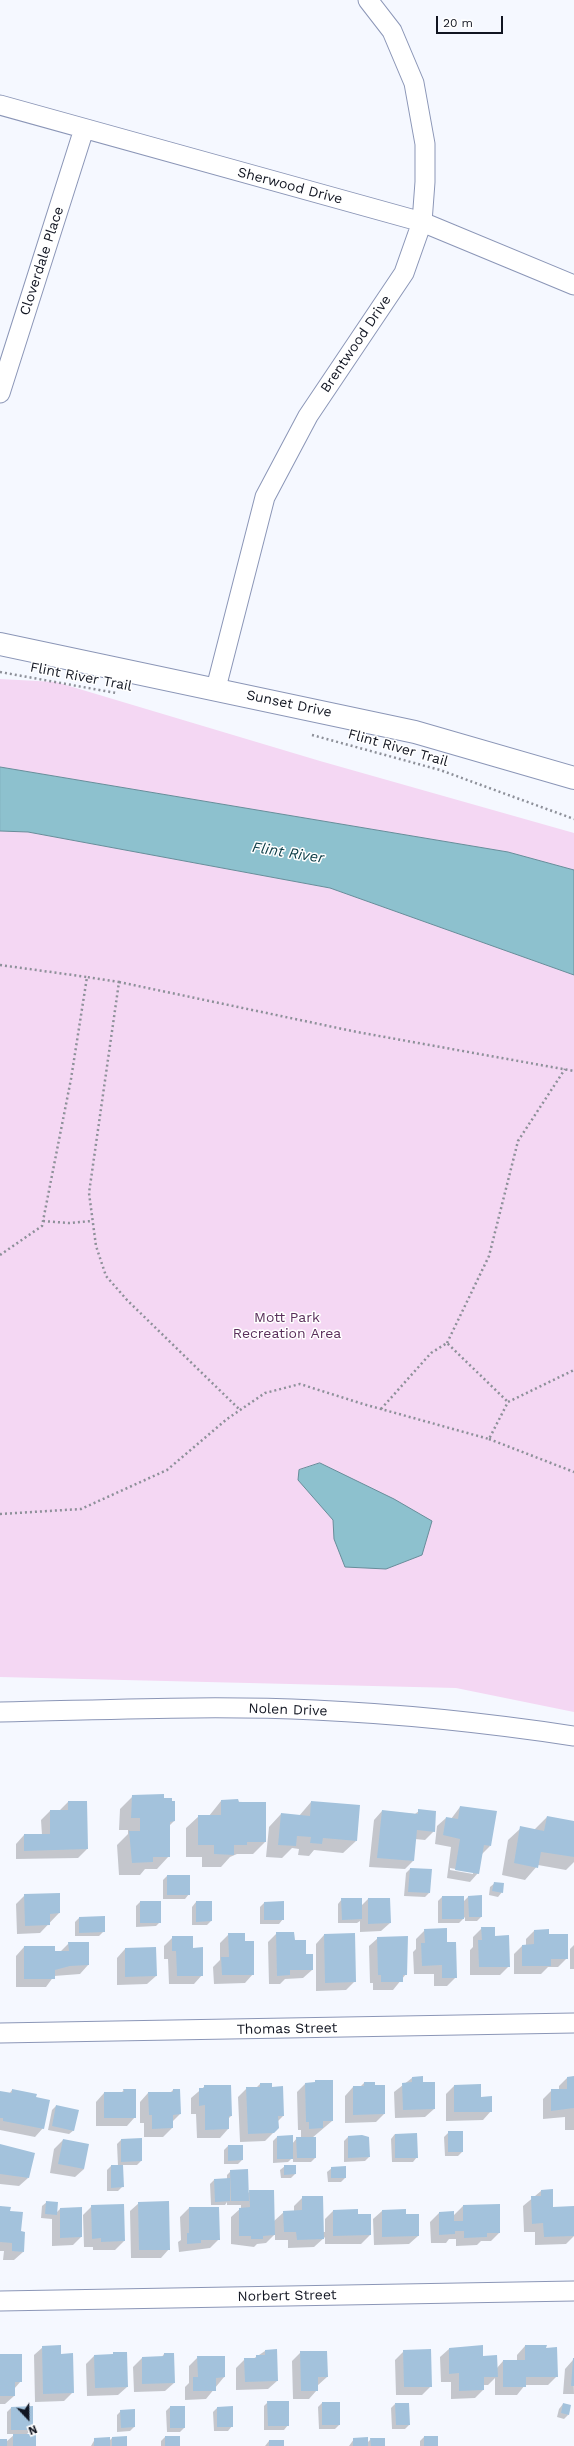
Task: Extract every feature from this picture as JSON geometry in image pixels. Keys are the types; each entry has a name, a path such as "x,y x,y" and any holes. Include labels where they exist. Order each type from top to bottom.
{"street":[{"name":"Brentwood Drive","path":"216,688 265,498 308,416 404,273 422,222 425,182 425,144 414,83 392,31 368,0"},
{"name":"Sherwood Drive","path":"0,104 84,129 422,222 574,285"},
{"name":"Cloverdale Place","path":"0,393 84,129"},
{"name":"Sunset Drive","path":"0,644 216,688 415,732 574,778"},
{"name":"Nolen Drive","path":"0,1712 167,1709 314,1710 436,1719 574,1736"},
{"name":"Thomas Street","path":"0,2033 574,2023"},
{"name":"Norbert Street","path":"0,2301 574,2291"}],"path":[{"name":"Flint River Trail","path":"0,672 119,694"},
{"name":"Flint River Trail","path":"311,735 440,770 574,819"},
{"path":"0,965 119,982 358,1032 574,1071"},
{"path":"0,1255 42,1226 70,1080 87,977"},
{"path":"119,982 88,1193 96,1246 106,1276 127,1300 240,1410"},
{"path":"381,1409 431,1353 447,1343 489,1256 518,1142 565,1069"},
{"path":"43,1221 69,1223 92,1220"},
{"path":"447,1343 508,1402"},
{"path":"489,1439 508,1402 574,1370"},
{"path":"0,1514 81,1509 167,1470 240,1410 265,1393 300,1384 381,1409 489,1439 574,1472"}],"green space":[{"path":"0,679 56,682 320,761 574,833 574,870 508,852 0,767"},
{"name":"Mott Park Recreation Area","path":"0,831 28,832 330,888 574,975 574,1712 456,1688 0,1677"}],"water":[{"name":"Flint River","path":"0,767 508,852 574,870 574,975 330,888 28,832 0,831"},
{"path":"320,1463 394,1499 432,1521 422,1555 386,1569 345,1567 334,1539 333,1520 298,1480 299,1470"}],"building":[{"path":"164,1794 164,1798 172,1798 172,1801 175,1801 175,1821 170,1822 170,1857 153,1857 153,1862 132,1863 129,1831 140,1831 140,1818 131,1818 132,1795"},
{"path":"238,1799 239,1802 266,1802 266,1842 247,1842 247,1845 234,1845 234,1855 214,1854 214,1845 198,1845 198,1815 221,1815 221,1800"},
{"path":"68,1801 87,1801 88,1849 24,1851 24,1834 50,1834 50,1810 68,1810"},
{"path":"311,1801 360,1805 357,1841 323,1838 322,1844 310,1843 311,1837 297,1836 296,1846 278,1845 281,1813 310,1816"},
{"path":"460,1806 497,1811 491,1846 484,1845 479,1874 455,1870 460,1839 443,1835 446,1817 458,1819"},
{"path":"418,1809 436,1811 435,1832 417,1830 414,1861 377,1858 382,1810 418,1814"},
{"path":"547,1816 574,1821 574,1857 541,1852 538,1868 514,1863 520,1826 544,1831"},
{"path":"410,1868 432,1869 430,1893 408,1892"},
{"path":"167,1875 190,1875 190,1895 167,1895"},
{"path":"494,1882 504,1883 503,1893 492,1891"},
{"path":"60,1893 60,1913 50,1914 50,1925 25,1926 24,1894"},
{"path":"482,1895 482,1917 469,1917 468,1896"},
{"path":"442,1896 464,1896 464,1919 442,1919"},
{"path":"341,1898 362,1898 362,1919 342,1920"},
{"path":"368,1898 390,1898 391,1923 368,1924"},
{"path":"140,1901 161,1901 161,1923 140,1923"},
{"path":"196,1901 212,1901 212,1921 196,1922"},
{"path":"284,1901 284,1920 264,1920 264,1902"},
{"path":"105,1916 105,1932 79,1933 79,1917"},
{"path":"481,1927 495,1927 495,1936 509,1935 510,1967 479,1967 478,1940 482,1940"},
{"path":"447,1928 447,1942 456,1942 457,1978 442,1978 442,1965 422,1966 421,1943 425,1943 424,1929"},
{"path":"549,1929 549,1934 568,1934 568,1959 551,1959 551,1966 522,1966 522,1945 534,1944 534,1930"},
{"path":"276,1932 294,1932 295,1940 306,1940 306,1954 313,1954 313,1970 290,1970 290,1975 277,1976"},
{"path":"228,1933 245,1933 245,1941 254,1941 254,1975 222,1975 221,1957 229,1957"},
{"path":"355,1933 356,1982 325,1983 324,1934"},
{"path":"172,1936 193,1936 193,1948 203,1947 203,1976 177,1976 176,1951 172,1951"},
{"path":"408,1936 407,1975 403,1975 403,1982 381,1982 381,1975 378,1975 377,1937"},
{"path":"68,1942 89,1942 89,1965 70,1966 55,1970 55,1979 24,1979 24,1946 55,1946 55,1951 69,1951"},
{"path":"156,1947 157,1976 125,1977 125,1948"},
{"path":"423,2076 423,2082 435,2082 435,2109 403,2110 402,2083 412,2082 412,2077"},
{"path":"574,2076 574,2108 551,2111 551,2089 567,2089 567,2077"},
{"path":"315,2080 333,2080 333,2121 323,2121 323,2128 309,2129 309,2122 306,2122 305,2083 315,2082"},
{"path":"364,2082 375,2082 375,2085 385,2085 385,2114 353,2115 353,2086 364,2086"},
{"path":"260,2083 272,2083 272,2087 283,2086 284,2116 278,2116 279,2128 274,2133 248,2134 246,2087 260,2087"},
{"path":"481,2084 481,2097 492,2096 492,2112 454,2112 454,2085"},
{"path":"204,2085 231,2085 232,2116 229,2116 229,2129 205,2130 205,2105 199,2106 199,2088 204,2088"},
{"path":"12,2089 37,2094 36,2097 50,2100 44,2129 3,2121 3,2118 0,2118 0,2091 12,2093"},
{"path":"123,2089 136,2089 136,2118 104,2118 104,2092 124,2092"},
{"path":"173,2089 180,2089 181,2114 173,2115 173,2128 152,2129 152,2115 149,2115 148,2092 173,2092"},
{"path":"56,2105 79,2110 74,2131 52,2126"},
{"path":"448,2131 463,2131 463,2152 448,2152"},
{"path":"417,2133 418,2158 395,2158 395,2134"},
{"path":"293,2135 293,2159 277,2159 277,2136"},
{"path":"362,2135 369,2137 370,2157 348,2158 348,2136"},
{"path":"296,2137 316,2137 316,2158 297,2158"},
{"path":"142,2138 142,2161 121,2162 121,2139"},
{"path":"63,2139 89,2144 84,2169 58,2164"},
{"path":"0,2144 35,2153 29,2178 0,2174"},
{"path":"228,2145 243,2145 243,2160 228,2161"},
{"path":"111,2165 123,2165 124,2187 111,2188"},
{"path":"284,2165 296,2165 296,2174 284,2175"},
{"path":"346,2166 346,2178 331,2178 331,2167"},
{"path":"248,2169 249,2201 231,2201 230,2170"},
{"path":"230,2178 230,2201 215,2202 214,2179"},
{"path":"553,2189 553,2207 574,2206 574,2236 544,2237 543,2223 532,2224 531,2196 541,2196 541,2190"},
{"path":"249,2190 274,2190 275,2235 263,2236 263,2239 251,2239 251,2236 239,2236 239,2208 250,2207"},
{"path":"302,2196 323,2196 324,2239 297,2240 296,2232 284,2232 283,2211 302,2210"},
{"path":"46,2201 58,2202 57,2215 45,2214"},
{"path":"169,2201 170,2250 139,2250 138,2202"},
{"path":"124,2204 125,2241 101,2242 101,2238 92,2239 91,2205"},
{"path":"500,2204 500,2233 487,2233 487,2237 464,2238 464,2231 455,2231 455,2234 439,2235 439,2212 454,2211 454,2221 463,2221 463,2205"},
{"path":"0,2206 11,2207 10,2211 23,2212 21,2231 25,2232 24,2252 12,2251 12,2243 0,2242"},
{"path":"82,2207 82,2237 60,2238 60,2208"},
{"path":"189,2207 219,2207 220,2240 201,2240 201,2243 187,2244 187,2233 189,2233"},
{"path":"358,2209 358,2214 371,2214 371,2235 333,2236 333,2210"},
{"path":"406,2209 406,2214 419,2214 419,2236 382,2237 382,2210"},
{"path":"61,2345 61,2354 73,2353 74,2393 43,2394 42,2346"},
{"path":"483,2345 483,2356 497,2355 498,2377 484,2377 484,2390 459,2391 459,2373 449,2374 449,2348"},
{"path":"525,2345 547,2345 546,2348 557,2347 558,2377 526,2377 526,2387 503,2387 503,2360 525,2360"},
{"path":"277,2349 278,2381 245,2382 244,2358 256,2358 256,2355 265,2355 265,2350"},
{"path":"431,2349 432,2387 404,2387 403,2350"},
{"path":"300,2351 327,2351 328,2377 318,2377 318,2391 301,2391"},
{"path":"113,2352 127,2352 128,2387 95,2388 94,2355 113,2354"},
{"path":"164,2353 174,2353 175,2383 142,2384 142,2357 164,2356"},
{"path":"0,2354 22,2354 22,2382 15,2382 15,2396 0,2396"},
{"path":"197,2356 225,2356 225,2377 216,2378 216,2391 193,2391 193,2377 198,2377"},
{"path":"573,2358 574,2386 571,2386"},
{"path":"267,2401 289,2401 289,2426 268,2426"},
{"path":"322,2402 340,2402 340,2425 322,2425"},
{"path":"395,2403 409,2403 410,2425 396,2425"},
{"path":"563,2403 571,2405 569,2415 561,2413"},
{"path":"33,2406 33,2430 11,2430 11,2407"},
{"path":"170,2406 185,2406 185,2428 170,2428"},
{"path":"233,2406 233,2427 217,2427 217,2407"},
{"path":"135,2409 135,2427 121,2428 120,2410"},
{"path":"13,2434 36,2434 36,2446 13,2446"},
{"path":"127,2436 127,2446 112,2446 112,2437"},
{"path":"165,2436 180,2436 180,2446 165,2446"},
{"path":"424,2436 438,2436 438,2446 424,2446"},
{"path":"110,2437 110,2446 94,2446 94,2438"},
{"path":"368,2437 368,2446 353,2446 353,2438"},
{"path":"370,2438 385,2438 385,2446 371,2446"},
{"path":"0,2439 7,2439 7,2446 0,2446"},
{"path":"269,2440 284,2440 284,2446 269,2446"}]}
